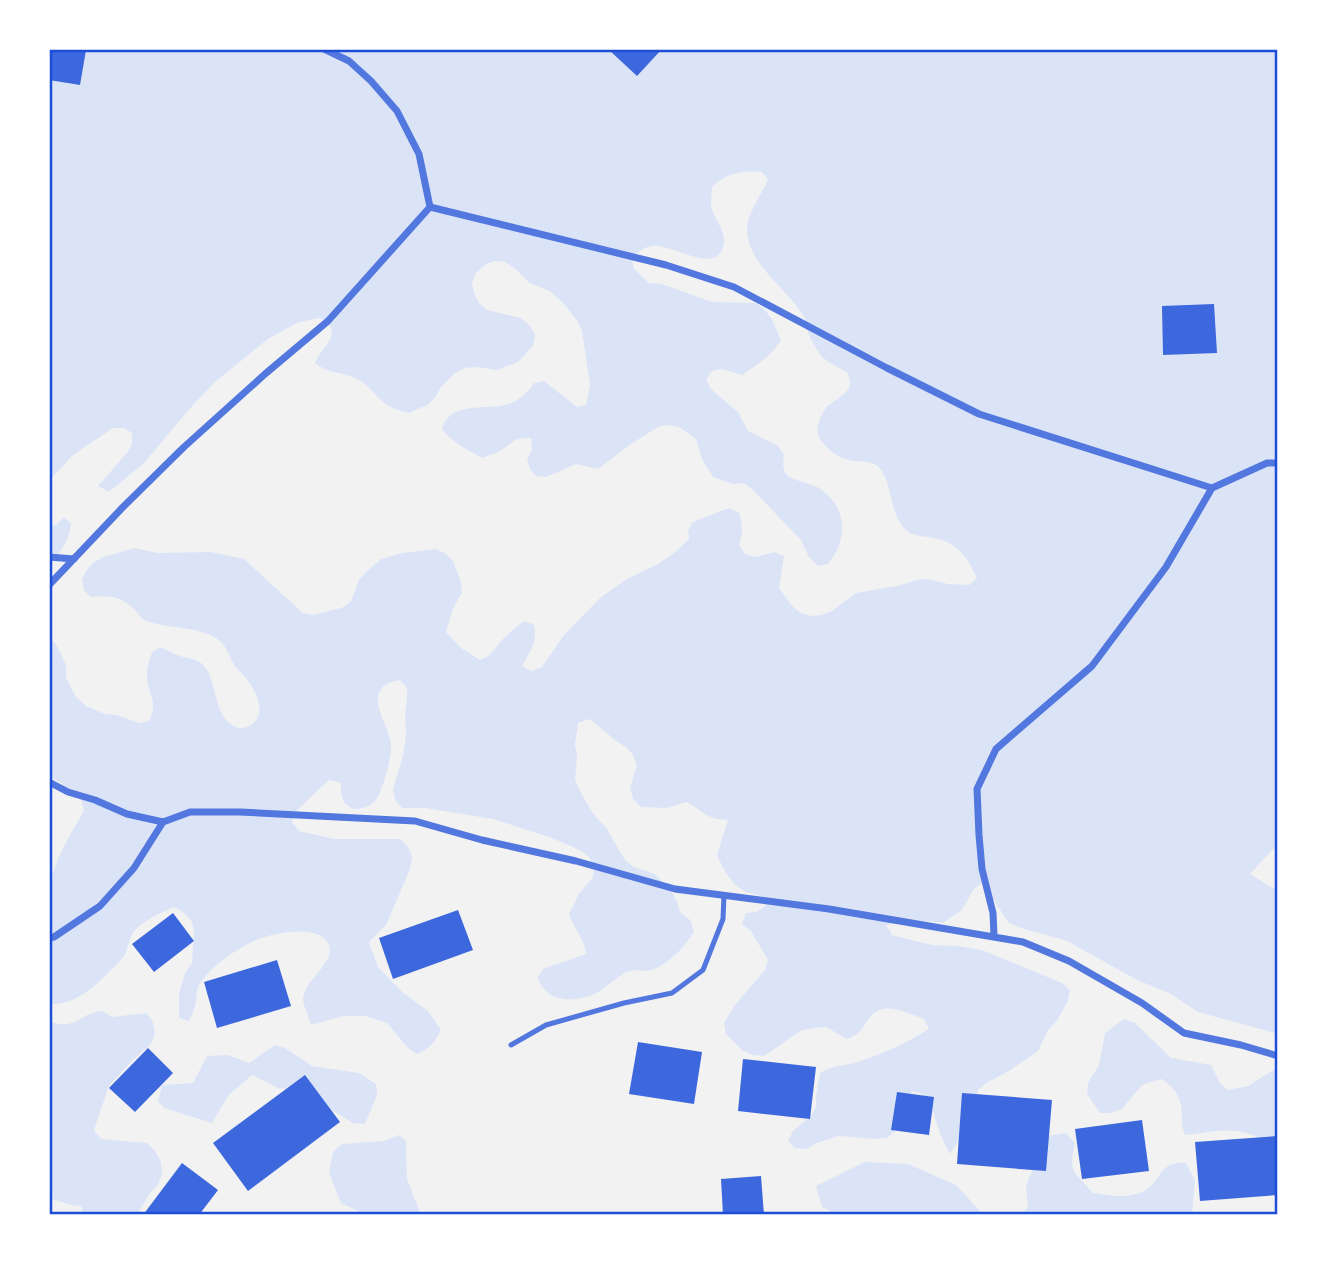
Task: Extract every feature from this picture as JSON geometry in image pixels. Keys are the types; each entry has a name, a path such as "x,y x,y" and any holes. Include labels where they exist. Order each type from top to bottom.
{"street":[{"path":"324,49 349,61 371,80 397,111 419,154 430,207"},
{"path":"430,207 666,265 734,287 979,414 1212,488"},
{"path":"49,585 184,447 328,321 430,207"},
{"path":"994,936 993,913 982,869 977,789 996,748 1092,666 1166,567 1212,488 1267,463 1278,463"},
{"path":"49,556 74,559"},
{"path":"49,782 127,814 163,822 190,812 415,821 675,889 829,909 1023,942 1069,961 1142,1003 1184,1033 1278,1056"},
{"path":"49,938 100,906 134,868 163,822"}],"lane":[{"path":"511,1045 546,1025 624,1003 673,993 703,970 723,919 724,895"}],"shaded area":[{"path":"49,49 1278,49 1278,847 1250,874 1278,889 1278,1034 1198,1012 1169,993 1137,980 1067,941 1009,923 982,883 974,889 962,910 943,923 914,921 886,925 892,935 932,945 982,950 1062,983 1070,990 1068,1001 1048,1030 1038,1051 979,1089 968,1111 963,1134 950,1154 930,1103 923,1094 913,1091 902,1104 895,1131 887,1138 838,1136 806,1149 795,1148 788,1141 793,1131 811,1116 816,1107 820,1073 829,1068 867,1059 903,1043 929,1029 924,1019 897,1010 883,1009 871,1016 860,1032 847,1039 826,1027 815,1028 802,1030 764,1056 742,1050 726,1034 724,1023 735,1005 765,970 768,960 751,931 742,924 746,913 756,912 766,906 762,896 745,891 734,883 717,855 728,820 710,817 687,802 666,808 641,807 633,799 630,787 637,766 633,755 590,719 578,723 575,744 575,780 580,791 625,860 634,867 655,874 672,892 680,912 690,920 694,931 676,954 657,968 629,971 587,997 568,999 551,995 537,978 543,969 586,954 569,914 579,894 593,877 594,867 589,857 580,850 493,819 425,808 402,808 395,800 393,789 403,756 406,734 407,688 400,680 385,685 379,695 379,709 391,746 386,776 374,802 353,809 344,803 341,783 329,780 295,812 292,822 299,831 334,839 400,839 408,847 412,857 410,869 386,925 369,942 378,967 401,991 428,1011 441,1030 429,1047 417,1054 408,1048 387,1023 365,1016 343,1016 311,1025 303,1000 304,993 324,964 330,950 322,937 302,931 256,940 228,956 208,973 199,985 189,1021 179,1018 179,994 185,973 192,963 194,930 191,920 174,907 149,919 136,929 122,959 90,989 67,1002 49,1004 51,881 62,850 84,811 81,800 74,791 68,792 61,783 49,777 49,639 56,644 66,665 66,677 76,697 86,706 105,714 117,715 139,723 149,721 153,702 147,682 147,669 152,652 161,647 201,663 207,669 219,706 228,722 238,728 251,725 260,708 246,678 235,666 222,643 215,638 197,631 146,621 120,599 91,597 84,590 82,580 93,563 103,557 135,548 157,553 211,552 244,559 303,613 314,615 344,607 351,601 359,580 381,559 402,553 436,549 453,561 461,582 462,592 452,611 446,632 461,648 480,660 525,621 534,625 534,641 522,666 531,671 542,667 564,635 600,598 627,579 674,553 689,539 688,531 693,522 729,508 739,513 742,529 739,545 745,554 755,557 775,552 784,556 779,588 793,607 811,616 832,611 856,593 927,579 969,585 977,578 968,561 954,546 937,538 916,535 903,527 895,512 885,477 876,465 838,456 820,439 817,430 825,409 847,391 850,380 847,372 829,362 819,352 809,335 803,315 754,254 747,230 752,211 768,180 762,172 735,174 723,178 712,187 711,207 724,239 722,250 717,256 700,258 652,246 633,256 633,268 649,283 662,284 712,302 756,303 772,319 781,340 768,355 742,375 722,369 712,371 706,380 712,390 738,412 748,431 778,446 784,455 783,464 788,476 819,488 832,499 840,513 842,528 837,550 828,564 818,566 809,557 801,540 752,489 744,483 733,484 713,477 702,459 696,439 679,427 658,427 598,469 576,464 546,477 536,476 530,469 527,459 532,449 531,438 516,440 483,458 451,438 442,429 453,414 470,408 509,404 529,390 534,383 544,381 577,407 586,405 590,385 582,331 578,322 550,291 530,283 505,262 494,261 485,265 476,273 472,283 479,303 487,310 521,318 535,334 533,346 518,362 497,370 465,368 455,373 441,387 429,404 409,413 387,405 356,379 315,363 331,338 328,321 318,318 297,323 268,339 216,381 143,464 109,492 98,486 132,444 132,433 124,428 113,428 73,455 49,481"},
{"path":"64,517 71,524 68,536 49,567 49,526 57,524"},
{"path":"102,1011 112,1017 147,1013 153,1022 155,1034 150,1045 109,1086 94,1130 101,1139 147,1143 161,1162 162,1173 158,1185 137,1215 83,1215 81,1206 49,1198 49,1021 66,1024"},
{"path":"1124,1019 1135,1023 1171,1058 1211,1065 1220,1083 1228,1090 1248,1086 1278,1067 1278,1152 1259,1138 1241,1132 1223,1130 1185,1135 1178,1097 1161,1079 1142,1085 1122,1109 1100,1113 1087,1094 1088,1083 1099,1065 1105,1033"},
{"path":"275,1045 285,1048 312,1066 359,1073 376,1084 377,1095 365,1124 353,1123 298,1090 278,1088 252,1075 228,1096 212,1123 164,1108 158,1101 162,1085 193,1083 207,1056 228,1055 249,1063"},
{"path":"1066,1133 1075,1143 1072,1161 1074,1171 1093,1193 1118,1196 1136,1194 1153,1184 1170,1165 1186,1163 1195,1181 1192,1215 1021,1215 1028,1207 1026,1186 1046,1136"},
{"path":"399,1135 406,1141 407,1179 421,1215 366,1215 341,1203 329,1173 333,1152 342,1144 384,1141"},
{"path":"865,1162 908,1164 956,1185 981,1215 838,1215 822,1207 816,1186"}],"building":[{"path":"49,49 86,50 80,85 49,80"},
{"path":"608,49 662,49 637,76"},
{"path":"1214,304 1217,353 1163,355 1162,306"},
{"path":"458,910 473,950 393,979 379,938"},
{"path":"173,913 194,941 154,972 132,944"},
{"path":"277,960 291,1006 217,1028 204,982"},
{"path":"638,1042 702,1052 694,1104 629,1094"},
{"path":"148,1048 173,1073 135,1112 109,1088"},
{"path":"743,1059 816,1067 810,1119 738,1111"},
{"path":"305,1075 340,1122 248,1191 213,1143"},
{"path":"897,1092 934,1097 929,1135 891,1130"},
{"path":"962,1093 1052,1100 1046,1171 957,1164"},
{"path":"1142,1120 1149,1171 1082,1179 1075,1129"},
{"path":"1278,1136 1278,1195 1200,1201 1195,1142"},
{"path":"182,1163 218,1190 199,1215 143,1215"},
{"path":"761,1176 764,1215 723,1215 721,1179"}]}
